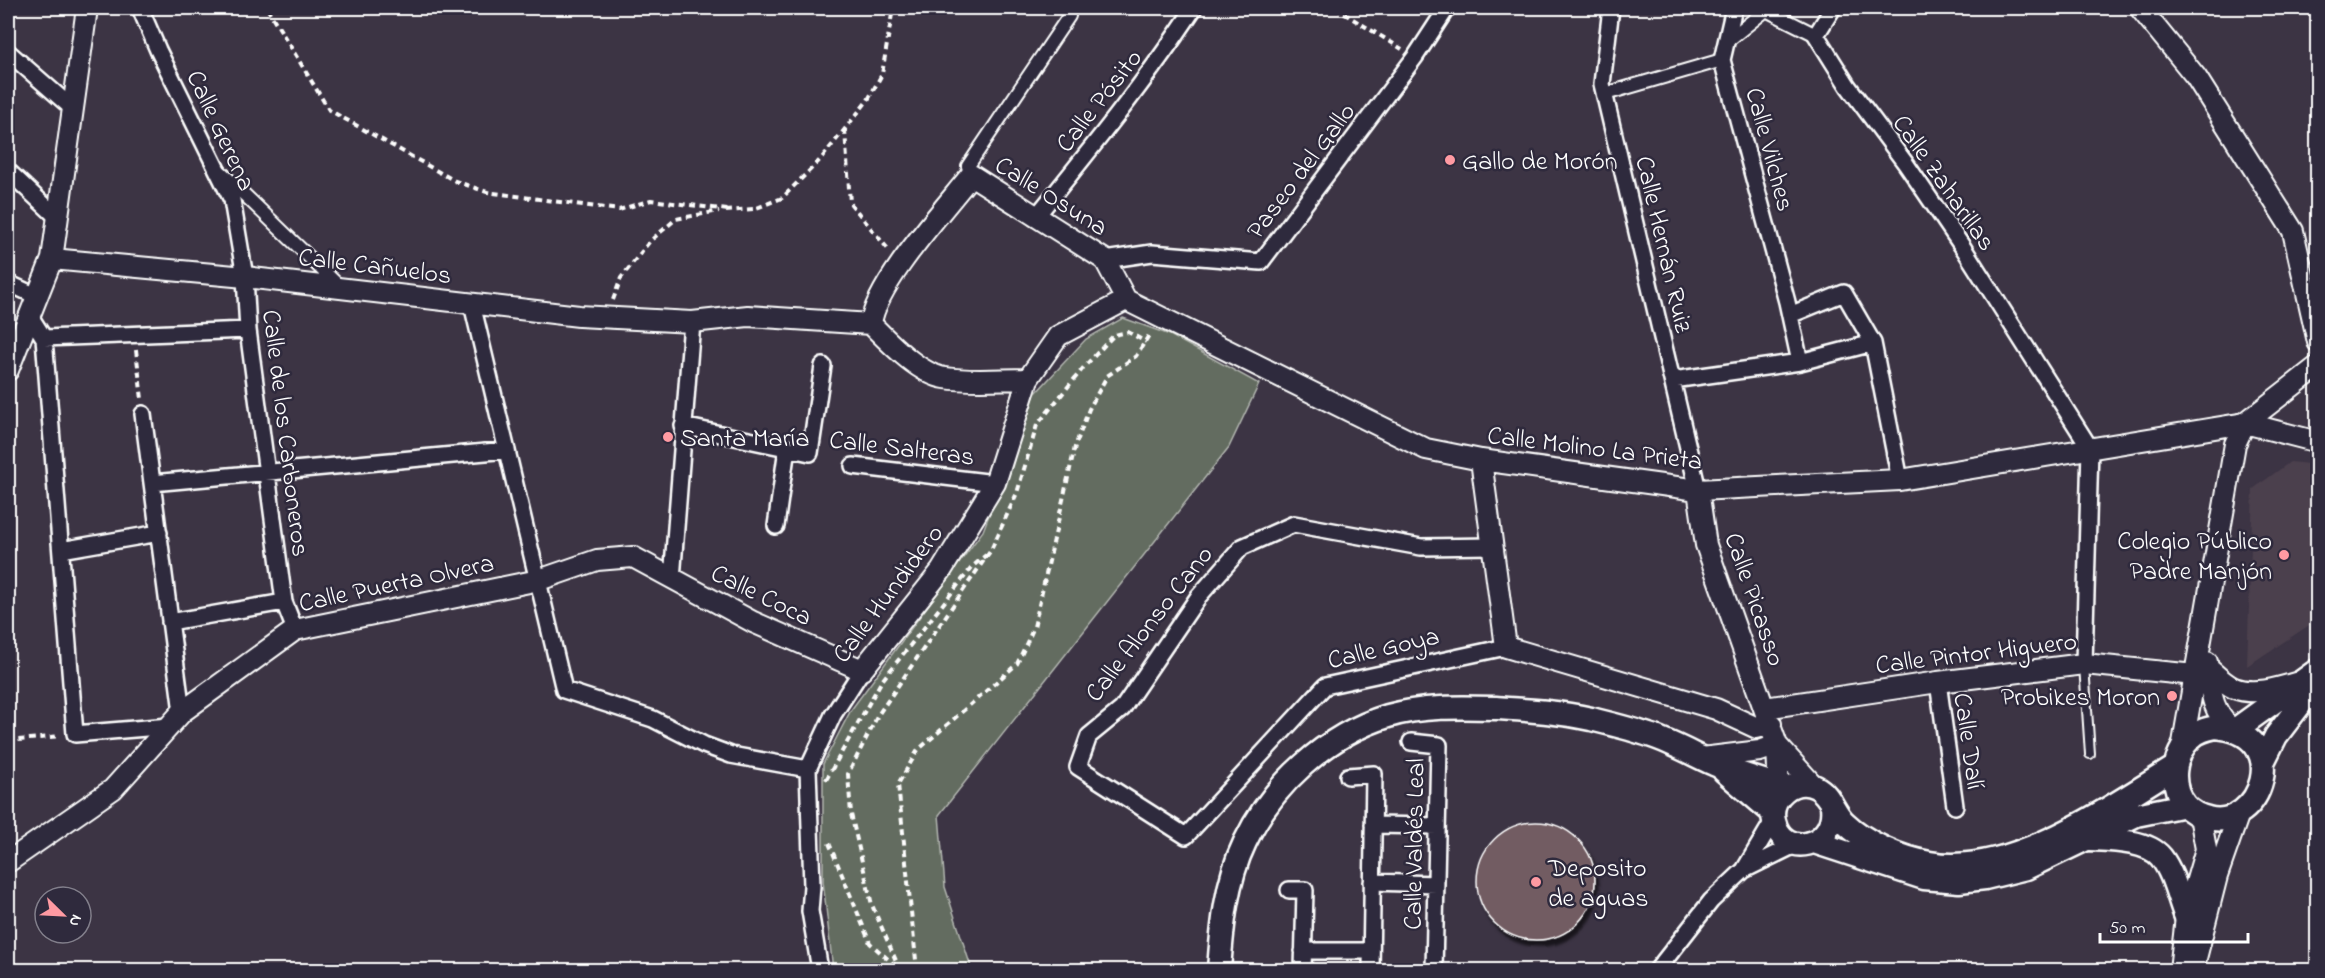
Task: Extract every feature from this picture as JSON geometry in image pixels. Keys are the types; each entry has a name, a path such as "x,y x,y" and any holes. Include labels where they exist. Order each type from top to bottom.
{"main road":[{"path":"2233,729 2313,677"},
{"path":"2264,760 2248,737 2233,729 2216,727 2201,730 2191,738 2179,758 2174,780 2177,793 2193,810 2212,819 2238,816 2249,806 2258,788 2264,760 2276,736 2313,677"},
{"path":"1219,970 1222,930 1230,886 1244,843 1263,810 1284,783 1313,757 1367,723 1389,716 1421,710 1458,707 1517,709 1588,718 1652,736 1709,761 1778,800"},
{"path":"1778,800 1801,784 1814,786 1828,797 1844,822 1870,841 1899,856 1931,864 1959,865 2001,858 2042,843 2093,818 2179,758"},
{"path":"1778,800 1782,836 1924,878 1959,881 1985,878 2026,868 2136,815 2193,810"},
{"path":"1806,843 1828,831 1833,815 1832,806"},
{"path":"2089,839 2120,840 2149,849 2159,855 2173,881 2186,917"}],"street":[{"path":"8,370 52,259 87,8"},
{"name":"Calle Gerena","path":"140,8 158,50 232,200 245,277"},
{"name":"Calle Pósito","path":"1035,218 1119,115 1164,54 1194,8"},
{"name":"Paseo del Gallo","path":"1105,260 1152,253 1261,262 1415,57 1447,8"},
{"name":"Calle Hernán Ruiz","path":"1611,8 1602,84 1698,490"},
{"name":"Calle Vilches","path":"1734,8 1722,60 1788,308 1800,362"},
{"path":"1726,42 1766,10 1816,35 1833,8"},
{"path":"2140,8 2196,77 2293,231 2318,342"},
{"path":"1028,379 943,378 921,367 898,350 871,324 872,313 902,262 971,176 968,166 1069,16"},
{"name":"Calle Zaharillas","path":"1816,35 1848,86 1906,164 1964,249 2090,448"},
{"path":"8,52 72,108"},
{"path":"1605,94 1722,60"},
{"path":"217,169 341,288"},
{"path":"8,171 58,218"},
{"name":"Calle Osuna","path":"971,176 1105,260"},
{"name":"Calle Cañuelos","path":"52,259 245,277 606,318 692,322 748,316 871,324"},
{"path":"1105,260 1126,300"},
{"name":"Calle de los Carboneros","path":"245,277 248,330 269,472 284,602 295,630"},
{"path":"8,283 36,296"},
{"path":"1788,308 1844,293 1873,343 1900,480"},
{"name":"Calle Molino La Prieta","path":"1126,300 1426,449 1481,460 1698,490 1900,480 2245,423"},
{"name":"Calle Hundidero","path":"820,970 810,911 812,886 808,769 833,715 862,670 941,571 995,483 1028,379 1058,336 1126,300"},
{"path":"472,304 564,690 653,719 704,745 731,755 808,769"},
{"path":"30,316 44,338 75,734 176,719 170,622 144,414"},
{"path":"672,579 692,322"},
{"path":"44,338 248,330"},
{"path":"1672,380 1800,362 1873,343"},
{"path":"683,426 810,453 823,366"},
{"path":"2179,758 2202,672 2203,635 2235,444 2245,423 2318,366"},
{"path":"2245,423 2318,442"},
{"path":"776,526 787,448"},
{"path":"2084,664 2090,448"},
{"path":"152,483 507,450"},
{"path":"1481,460 1506,647"},
{"name":"Calle Salteras","path":"853,466 995,483"},
{"name":"Calle Picasso","path":"1698,490 1706,545 1778,745"},
{"name":"Calle Alonso Cano","path":"1078,767 1089,736 1122,709 1199,596 1242,547 1294,524 1421,547 1493,546"},
{"path":"61,550 159,533"},
{"name":"Calle Coca","path":"539,580 597,560 633,557 753,622 862,670"},
{"name":"Calle Puerta Olvera","path":"8,862 113,789 176,719 295,630 539,580"},
{"path":"170,622 284,602"},
{"name":"Calle Goya","path":"1078,767 1186,836 1325,686 1506,647 1716,709 1757,728 1768,716"},
{"name":"Calle Pintor Higuero","path":"1768,716 1938,682 2084,664 2202,672"},
{"path":"2202,672 2233,688 2248,692 2281,688 2313,677"},
{"path":"2202,672 2218,715 2233,729"},
{"name":"Calle Dalí","path":"1938,682 1955,806"},
{"name":"Calle Valdés Leal","path":"1412,742 1439,745 1434,970"},
{"path":"1709,761 1760,752 1778,745"},
{"path":"1778,745 1814,786"},
{"path":"1744,870 1778,800 1778,745"},
{"path":"1348,776 1374,774 1371,970"},
{"path":"2180,970 2186,917 2202,870 2206,849 2193,810"},
{"path":"2193,970 2217,876 2238,816"},
{"path":"1373,825 1437,826"},
{"path":"1657,970 1711,901 1744,870 1806,843"},
{"path":"1372,882 1436,884"},
{"path":"1289,890 1305,890 1303,970"},
{"path":"1303,951 1371,951"}],"lane":[{"path":"2084,664 2090,754"}],"path":[{"path":"267,8 329,110 455,181 487,192 619,210 651,200 728,210"},
{"path":"606,318 621,278 650,241 676,219 710,212 754,208 782,198 821,159 868,100 882,74 892,8"},
{"path":"1335,8 1415,57"},
{"path":"845,129 850,203 878,238 902,262"},
{"path":"917,970 898,784 918,750 1017,664 1034,627 1075,447 1089,410 1107,376 1136,356 1146,342 1159,315"},
{"path":"900,970 872,905 851,814 848,774 878,715 991,550 1017,493 1037,425 1084,367 1114,335 1128,332 1146,342"},
{"path":"134,333 144,414"},
{"path":"809,805 881,682 973,566 991,550"},
{"path":"8,741 75,734"},
{"path":"826,836 870,943 900,970"}],"shaded area":[{"path":"1123,318 1170,335 1259,384 1229,447 939,815 945,887 972,970 833,970 823,881 823,764 851,710 983,531 1035,394 1086,339"},
{"name":"Colegio Público Padre Manjón","path":"2290,462 2317,465 2317,620 2247,666 2253,489"}],"building":[{"name":"Deposito de aguas","path":"1536,822 1558,827 1578,839 1590,859 1595,881 1590,903 1578,923 1558,935 1536,940 1514,935 1494,923 1482,903 1477,881 1482,859 1494,839 1514,827"}],"place":[{"name":"Gallo de Morón","path":"1450,160"},
{"name":"Santa María","path":"668,437"},
{"name":"Colegio Público Padre Manjón","path":"2284,555"},
{"name":"Probikes Moron","path":"2172,696"},
{"name":"Deposito de aguas","path":"1536,882"}]}
